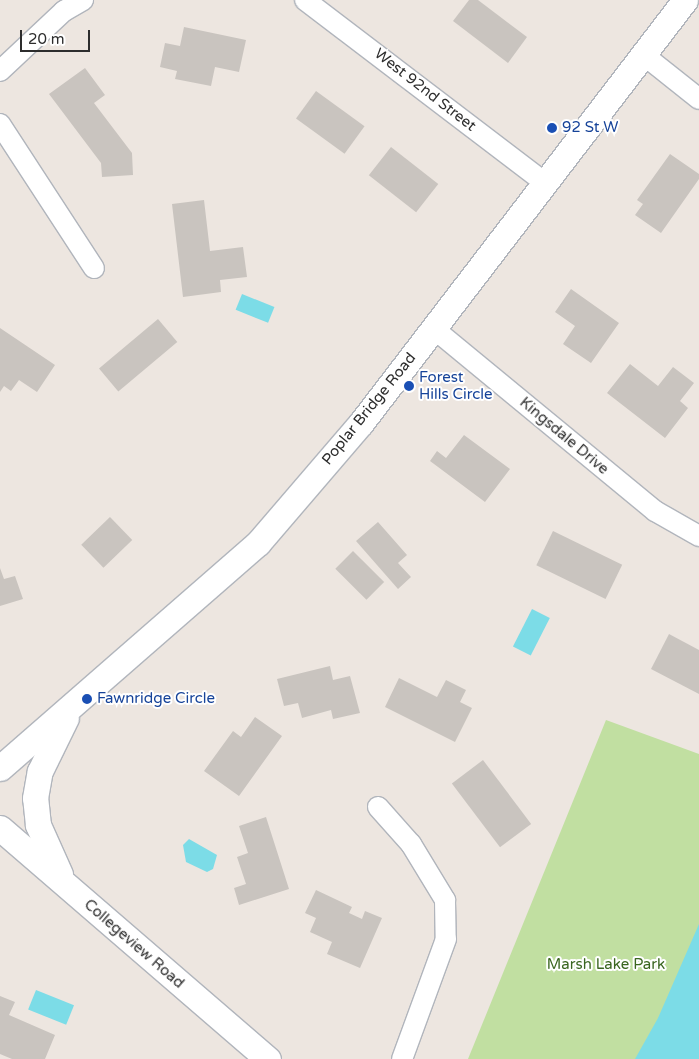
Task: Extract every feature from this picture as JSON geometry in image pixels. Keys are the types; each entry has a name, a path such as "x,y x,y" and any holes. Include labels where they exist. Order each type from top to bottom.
{"street":[{"path":"0,71 64,11 83,0"},
{"name":"West 92nd Street","path":"305,0 544,182"},
{"name":"Poplar Bridge Road","path":"0,768 258,543 360,423 544,182 645,56 685,0"},
{"path":"645,56 699,99"},
{"path":"0,124 94,268"},
{"name":"Kingsdale Drive","path":"433,328 655,511 699,536"},
{"path":"64,884 41,832 36,798 40,771 74,704"},
{"path":"378,807 411,844 445,900 446,939 402,1059"},
{"name":"Collegeview Road","path":"0,828 268,1059"}],"green space":[{"name":"Marsh Lake Park","path":"606,720 699,754 699,1059 468,1059"}],"water":[{"path":"242,294 274,307 268,323 236,310"},
{"path":"532,609 550,618 531,656 513,646"},
{"path":"189,839 217,855 213,869 207,872 186,862 183,845"},
{"path":"699,924 699,1059 635,1059 658,1018"},
{"path":"36,990 74,1005 66,1025 28,1009"}],"building":[{"path":"469,0 478,0 527,37 508,63 453,21"},
{"path":"184,27 246,40 239,72 215,67 211,86 175,79 177,71 160,67 165,43 180,46"},
{"path":"85,68 105,95 94,103 132,153 133,175 102,177 101,163 49,94"},
{"path":"316,91 365,126 345,154 296,119"},
{"path":"391,147 438,184 416,212 369,175"},
{"path":"670,154 699,174 699,179 661,233 635,215 643,204 637,200"},
{"path":"204,200 210,251 243,247 247,277 220,280 221,292 183,297 172,204"},
{"path":"571,289 619,323 591,363 563,344 575,326 555,312"},
{"path":"158,319 177,342 118,391 99,368"},
{"path":"0,328 55,365 37,392 19,380 11,391 4,386 0,392"},
{"path":"630,364 658,386 673,367 694,383 680,401 688,408 665,438 607,393"},
{"path":"464,435 510,469 485,502 430,461 437,451 446,458"},
{"path":"110,517 132,540 103,568 81,545"},
{"path":"378,522 407,555 398,563 411,577 398,589 356,541"},
{"path":"553,531 622,565 606,599 536,565"},
{"path":"353,551 384,582 366,600 335,569"},
{"path":"0,568 4,579 15,576 23,599 0,606"},
{"path":"669,634 699,650 699,694 651,669"},
{"path":"330,666 333,680 350,676 360,713 333,719 331,710 302,718 298,703 284,706 277,679"},
{"path":"399,678 437,697 446,680 466,690 460,702 472,708 455,742 385,707"},
{"path":"255,717 282,736 239,796 204,771 233,731 241,737"},
{"path":"483,760 531,824 500,847 452,783"},
{"path":"266,817 289,889 239,905 234,888 246,884 237,857 248,853 239,826"},
{"path":"316,890 352,907 349,913 362,919 365,911 382,918 360,968 327,954 332,942 310,932 316,918 305,913"},
{"path":"0,996 15,1002 9,1015 55,1035 45,1059 12,1059 0,1054"}],"place":[{"name":"92 St W","path":"552,128"},
{"name":"Forest Hills Circle","path":"409,386"},
{"name":"Fawnridge Circle","path":"87,699"}]}
